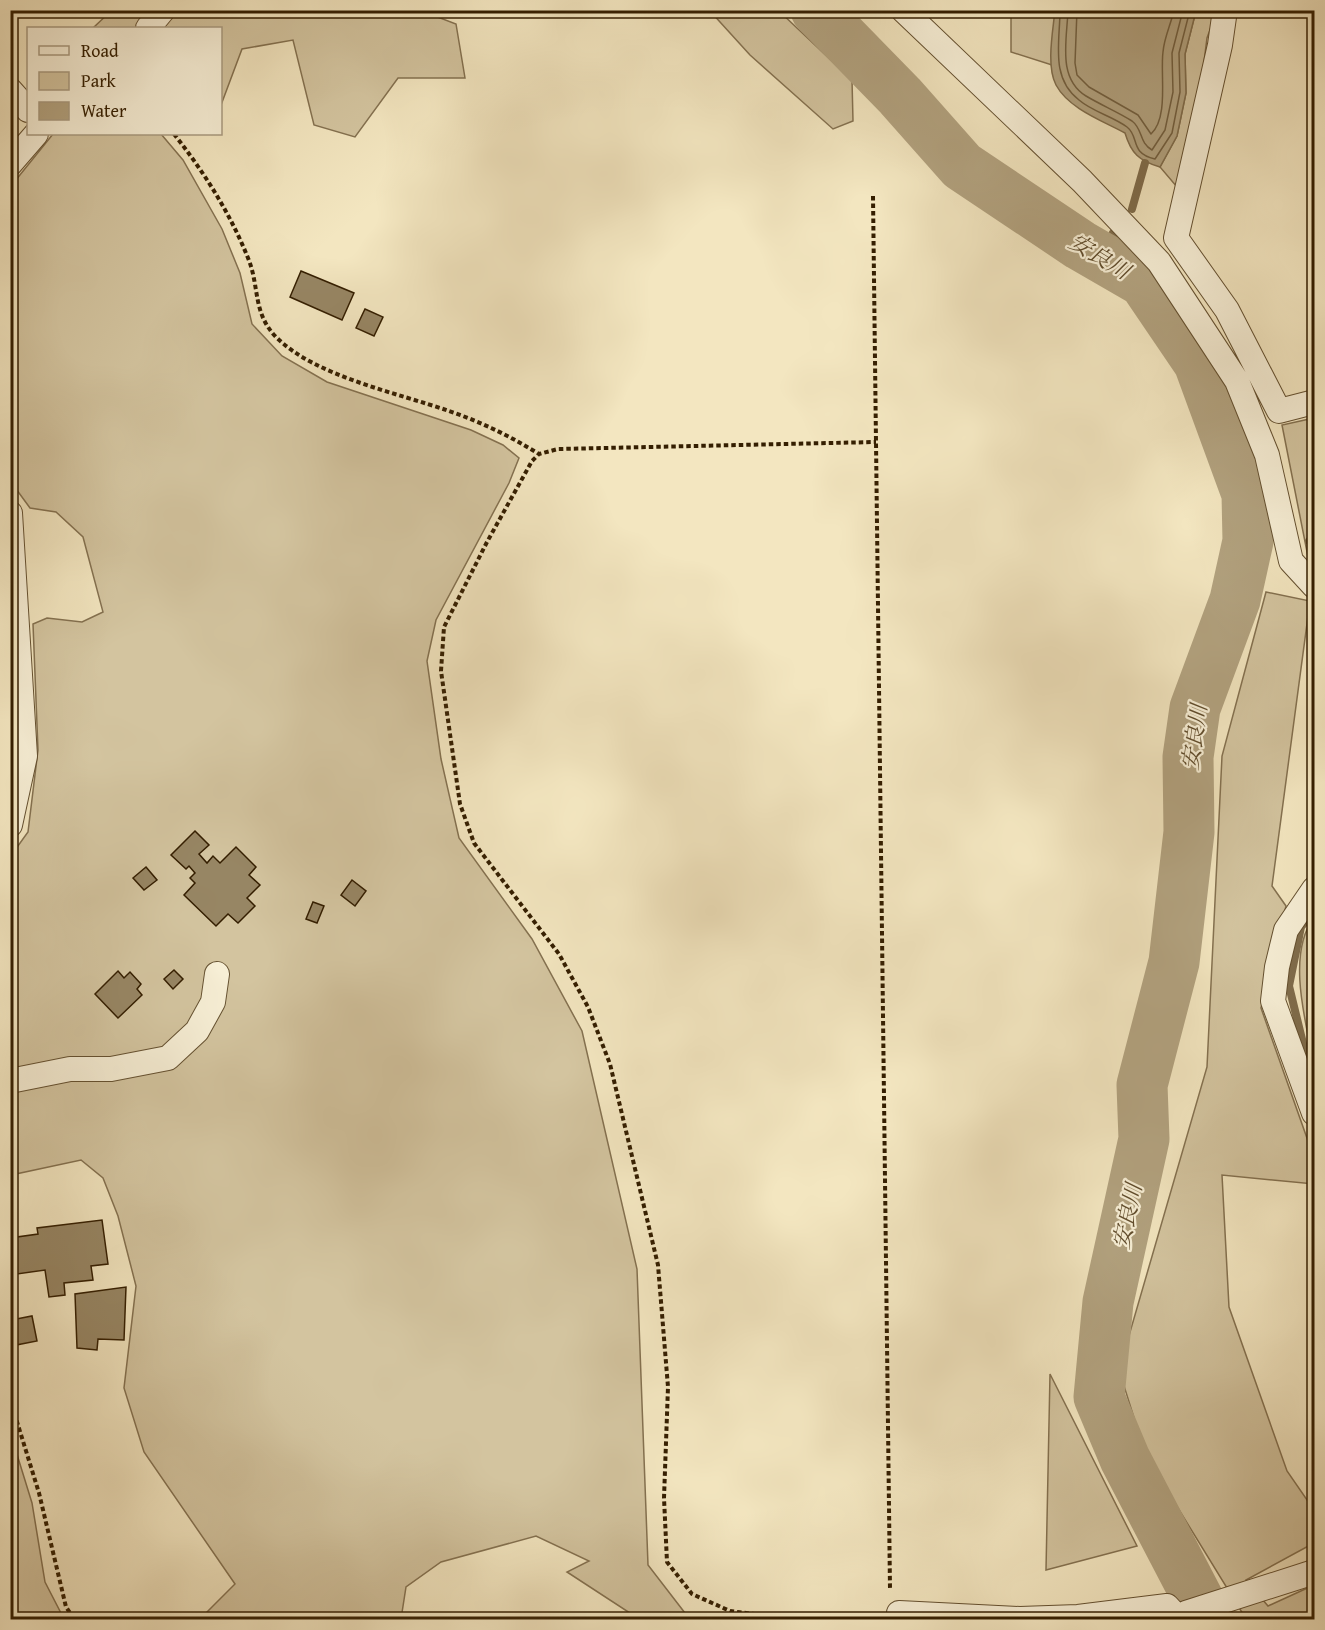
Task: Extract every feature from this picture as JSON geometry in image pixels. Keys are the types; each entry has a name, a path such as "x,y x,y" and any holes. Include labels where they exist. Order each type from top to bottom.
{"street":[{"path":"149,27 163,10"},
{"path":"903,10 1082,181 1159,262 1237,381 1267,455 1291,561 1314,586"},
{"path":"1225,10 1220,45 1176,238 1227,310 1279,411 1314,402"},
{"path":"10,90 27,109"},
{"path":"10,164 35,135"},
{"path":"10,513 25,756 10,825"},
{"path":"1314,889 1286,930 1277,967 1273,1000 1314,1113"},
{"path":"10,1081 70,1070 111,1069 168,1058 197,1031 213,1002 217,974"},
{"path":"899,1613 1020,1619 1078,1617 1167,1606 1182,1617 1314,1572"}],"path":[{"path":"175,135 217,195 238,235 250,262 257,307 277,338 305,357 345,377 502,431 539,454"},
{"path":"817,1620 899,1613 890,1594 873,196"},
{"path":"801,1620 730,1611 692,1594 667,1562 663,1498 668,1387 658,1265 610,1064 588,1007 559,954 474,843 460,804 441,671 444,627 497,522 532,461 539,454 558,449 876,442"},
{"path":"10,1399 39,1493 66,1606 75,1620"}],"green space":[{"path":"111,11 422,11 456,24 465,78 398,78 355,137 314,125 293,40 242,49 222,102 222,27 94,27"},
{"path":"710,11 779,11 852,80 853,121 833,129 750,55"},
{"path":"1011,11 1055,11 1052,65 1011,52"},
{"path":"1196,11 1217,11 1207,38 1199,102 1177,187 1160,167 1177,136 1186,93 1185,54"},
{"path":"52,135 162,135 183,160 222,229 240,273 252,324 282,356 327,382 471,430 503,445 519,458 509,483 436,620 427,661 441,759 459,838 532,939 582,1031 637,1269 648,1565 685,1613 712,1619 639,1619 567,1572 589,1561 536,1536 441,1562 406,1587 401,1619 200,1619 235,1584 144,1452 124,1388 136,1286 118,1216 103,1178 81,1160 11,1175 10,857 28,832 38,750 33,624 47,618 82,622 103,612 83,537 56,512 30,508 11,482 11,186"},
{"path":"1314,418 1314,566 1308,557 1282,425"},
{"path":"1266,592 1310,601 1272,886 1286,906 1261,1008 1314,1158 1314,1184 1222,1175 1229,1307 1287,1471 1314,1510 1314,1543 1246,1580 1268,1606 1314,1585 1314,1619 1246,1619 1146,1456 1119,1370 1207,1067 1222,756"},
{"path":"1314,918 1314,1064 1300,989 1300,969 1301,950"},
{"path":"1050,1374 1137,1546 1046,1570"},
{"path":"11,1435 32,1503 45,1582 64,1619 11,1619"}],"water":[{"path":"1055,10 1196,11 1185,54 1186,93 1177,136 1160,167 1141,159 1133,151 1125,133 1078,108 1056,85 1051,68"}],"building":[{"path":"301,271 354,293 342,320 290,297"},
{"path":"365,309 383,317 374,336 356,328"},
{"path":"195,831 209,845 199,854 207,863 213,856 220,863 236,847 256,867 249,875 260,885 247,898 255,906 238,923 228,914 216,926 184,895 195,883 190,878 195,873 189,866 186,869 171,855"},
{"path":"146,867 157,880 144,890 133,878"},
{"path":"352,880 366,891 355,906 341,895"},
{"path":"313,902 324,906 317,923 306,919"},
{"path":"174,970 183,979 173,989 164,979"},
{"path":"118,971 124,978 130,972 141,984 137,989 142,995 118,1018 95,994"},
{"path":"102,1220 108,1264 91,1266 93,1280 64,1283 65,1295 49,1297 45,1270 10,1275 10,1238 38,1234 37,1228"},
{"path":"126,1287 124,1340 98,1339 97,1350 77,1348 75,1294"},
{"path":"32,1316 37,1341 16,1345 11,1320"}],"waterway":[{"name":"安良川","path":"816,10 900,96 962,166 1080,245 1144,282 1199,363 1247,494 1248,541 1235,600 1195,708 1188,757 1189,832 1174,962 1142,1085 1144,1139 1108,1302 1099,1397 1125,1459 1209,1620"},
{"path":"1132,209 1145,163"},
{"path":"1113,233 1144,282"},
{"path":"1309,541 1314,544"},
{"path":"1306,921 1301,927 1289,986 1309,1068"}]}
